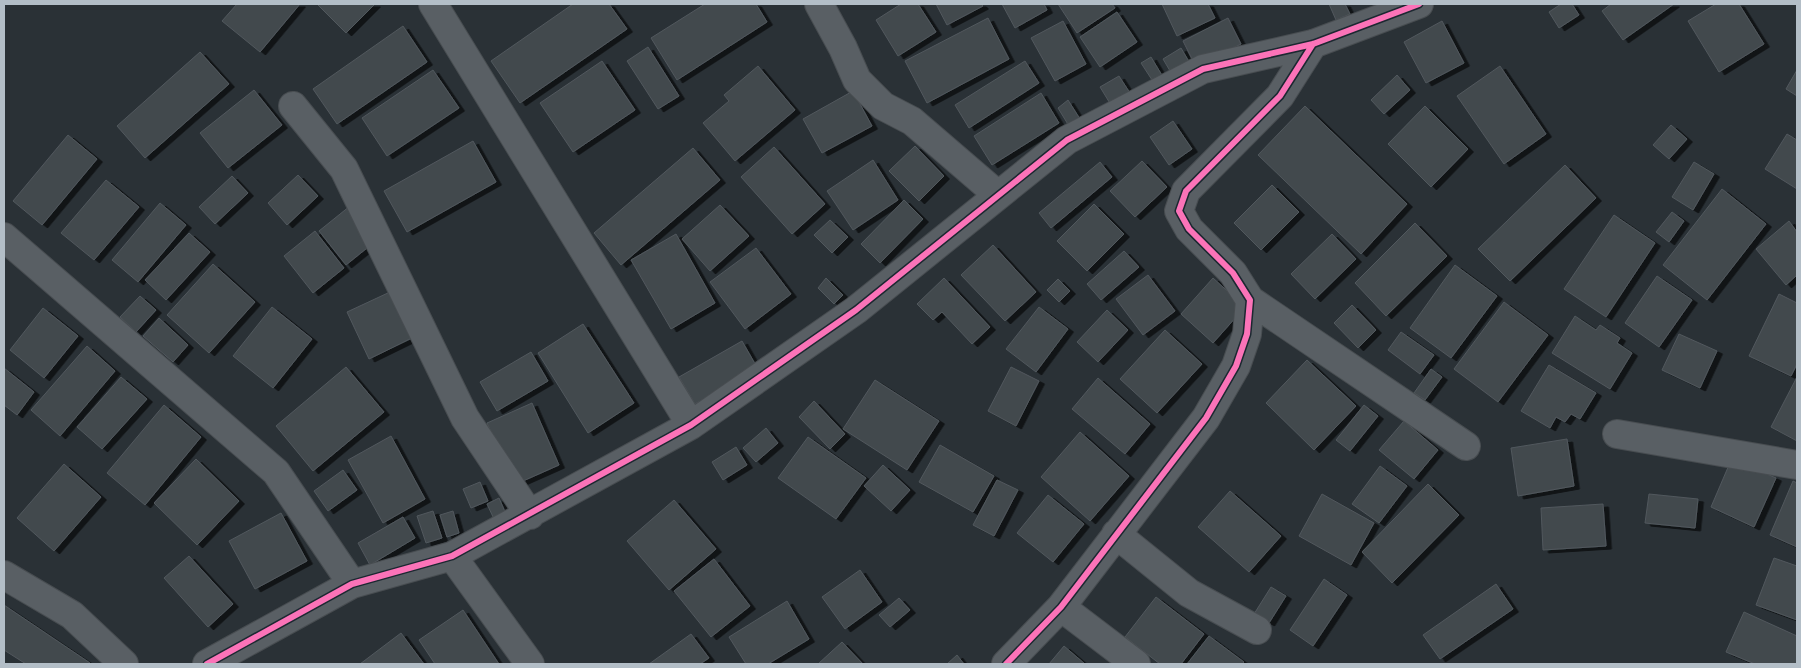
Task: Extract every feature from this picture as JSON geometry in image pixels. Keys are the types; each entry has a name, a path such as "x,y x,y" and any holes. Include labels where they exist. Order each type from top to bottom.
{"street":[{"path":"434,4 691,425"},
{"path":"819,4 843,48 857,80 883,106 912,121 998,195"},
{"path":"207,664 352,584 452,556 530,515 691,425 856,310 1067,140 1203,69 1313,44 1419,4"},
{"path":"1313,44 1280,96 1186,191 1179,211 1189,229 1233,273 1250,300 1466,446"},
{"path":"293,106 344,169 465,418 530,515"},
{"path":"4,237 276,472 352,584"},
{"path":"1006,664 1061,607 1206,418 1236,366 1247,334 1250,300"},
{"path":"1617,434 1797,464"},
{"path":"1116,534 1190,593 1257,630"},
{"path":"452,556 530,664"},
{"path":"4,575 72,616 124,664"},
{"path":"1061,607 1136,664"}],"building":[{"path":"237,4 300,4 260,52 222,21"},
{"path":"317,4 375,4 346,33"},
{"path":"573,4 609,4 627,29 520,103 491,61"},
{"path":"705,4 756,4 767,22 677,80 651,38"},
{"path":"901,4 918,4 936,32 898,56 876,20"},
{"path":"936,4 981,4 983,6 947,25"},
{"path":"1002,4 1044,4 1047,10 1015,28"},
{"path":"1058,4 1112,4 1115,8 1077,33"},
{"path":"1162,4 1208,4 1215,18 1177,36"},
{"path":"1329,4 1345,4 1350,14 1336,20"},
{"path":"1561,4 1572,4 1579,15 1559,28 1549,12"},
{"path":"1611,4 1674,4 1623,40 1602,11"},
{"path":"1716,4 1739,4 1764,44 1719,72 1688,21"},
{"path":"1117,12 1137,42 1100,67 1080,37"},
{"path":"988,18 1009,59 927,103 905,61"},
{"path":"1228,18 1241,44 1196,67 1183,41"},
{"path":"1063,21 1086,64 1055,81 1031,38"},
{"path":"1442,21 1464,63 1426,83 1404,42"},
{"path":"403,26 427,62 337,124 313,89"},
{"path":"648,47 679,96 658,109 627,61"},
{"path":"1181,48 1191,65 1173,76 1163,59"},
{"path":"200,52 229,84 145,158 117,126"},
{"path":"1151,57 1163,77 1154,83 1141,63"},
{"path":"602,61 635,110 573,152 540,103"},
{"path":"1025,61 1039,83 969,128 955,105"},
{"path":"758,66 795,110 735,161 703,123 729,101 724,95"},
{"path":"1500,66 1546,134 1504,164 1457,96"},
{"path":"433,70 459,108 387,156 362,118"},
{"path":"1797,70 1797,96 1786,89"},
{"path":"1397,75 1410,90 1384,114 1371,100"},
{"path":"1119,76 1130,93 1111,105 1100,87"},
{"path":"254,90 282,125 228,168 200,133"},
{"path":"853,91 872,126 822,153 803,119"},
{"path":"1041,93 1059,123 992,165 974,136"},
{"path":"1068,100 1080,119 1069,126 1058,108"},
{"path":"1305,106 1407,204 1361,254 1258,155"},
{"path":"1425,106 1468,149 1431,187 1388,144"},
{"path":"1173,121 1192,149 1169,165 1150,137"},
{"path":"1671,125 1687,139 1669,159 1653,145"},
{"path":"1787,134 1797,140 1797,189 1765,169"},
{"path":"68,135 97,159 42,225 13,201"},
{"path":"473,141 496,182 407,232 384,191"},
{"path":"915,146 944,176 919,201 889,171"},
{"path":"774,147 825,204 792,234 741,177"},
{"path":"693,148 720,180 621,265 594,233"},
{"path":"873,160 898,200 853,230 827,191"},
{"path":"1142,161 1167,187 1135,217 1110,191"},
{"path":"1100,162 1112,177 1051,228 1039,213"},
{"path":"1694,162 1714,174 1693,210 1672,197"},
{"path":"1565,165 1596,198 1510,281 1478,249"},
{"path":"298,175 318,196 287,225 268,203"},
{"path":"232,176 248,193 215,224 199,207"},
{"path":"106,180 139,207 94,260 61,233"},
{"path":"1272,185 1299,212 1261,250 1234,223"},
{"path":"1722,189 1766,224 1707,300 1663,265"},
{"path":"904,200 923,219 880,263 861,244"},
{"path":"160,203 186,225 138,282 112,260"},
{"path":"1094,204 1124,234 1087,271 1057,241"},
{"path":"720,205 749,236 710,271 682,239"},
{"path":"350,206 377,240 346,265 319,231"},
{"path":"1672,212 1684,221 1669,242 1656,232"},
{"path":"1614,215 1655,243 1606,317 1564,289"},
{"path":"830,220 848,237 832,253 814,235"},
{"path":"1789,221 1797,232 1797,275 1786,285 1756,249"},
{"path":"1415,223 1447,256 1386,316 1355,283"},
{"path":"315,231 344,268 313,293 284,256"},
{"path":"189,233 210,252 166,300 145,280"},
{"path":"676,234 715,303 671,329 631,260"},
{"path":"1332,234 1356,259 1315,299 1291,274"},
{"path":"993,245 1036,292 1005,321 961,275"},
{"path":"756,248 791,294 745,329 710,282"},
{"path":"1124,251 1139,267 1101,300 1087,284"},
{"path":"213,264 255,302 209,353 167,315"},
{"path":"1455,265 1497,296 1451,358 1410,328"},
{"path":"1148,275 1175,311 1143,335 1116,299"},
{"path":"1657,276 1692,300 1659,347 1625,323"},
{"path":"826,278 843,295 834,304 818,288"},
{"path":"944,278 990,327 972,344 942,312 933,320 917,304"},
{"path":"1213,278 1245,307 1213,343 1181,314"},
{"path":"1058,279 1070,291 1059,302 1047,290"},
{"path":"390,292 412,338 369,359 347,312"},
{"path":"1779,294 1797,303 1797,364 1791,376 1749,356"},
{"path":"140,296 156,310 136,332 120,317"},
{"path":"1504,302 1548,335 1498,402 1454,369"},
{"path":"1352,305 1376,330 1358,348 1334,323"},
{"path":"272,307 312,339 273,388 233,356"},
{"path":"1039,307 1068,329 1036,372 1006,349"},
{"path":"43,308 78,336 44,378 10,350"},
{"path":"1107,310 1128,330 1098,362 1077,342"},
{"path":"1575,316 1596,330 1600,325 1620,338 1617,343 1632,353 1610,389 1552,353"},
{"path":"159,318 188,345 173,362 143,336"},
{"path":"583,324 634,403 588,433 538,353"},
{"path":"1165,330 1202,364 1157,413 1120,379"},
{"path":"1401,332 1434,355 1420,374 1388,350"},
{"path":"1679,334 1717,351 1700,388 1662,370"},
{"path":"742,341 758,369 695,404 679,377"},
{"path":"87,346 115,371 60,436 31,410"},
{"path":"531,352 548,381 497,411 480,382"},
{"path":"1307,360 1356,406 1314,450 1266,403"},
{"path":"1549,365 1596,393 1580,419 1571,414 1565,422 1556,417 1550,428 1521,411"},
{"path":"346,367 384,412 313,471 276,426"},
{"path":"1011,367 1039,381 1016,426 988,411"},
{"path":"4,368 34,392 17,415 4,405"},
{"path":"1431,369 1442,377 1425,400 1414,393"},
{"path":"121,377 147,399 102,449 77,427"},
{"path":"1797,377 1797,441 1771,427"},
{"path":"1098,378 1150,424 1125,454 1072,409"},
{"path":"875,380 939,421 907,470 843,429"},
{"path":"814,401 845,434 830,449 799,417"},
{"path":"532,403 559,465 514,485 487,423"},
{"path":"164,405 201,437 145,505 107,473"},
{"path":"1364,405 1378,416 1350,451 1336,440"},
{"path":"1404,421 1438,450 1414,479 1379,450"},
{"path":"766,428 778,443 756,462 743,448"},
{"path":"1080,432 1129,476 1090,521 1041,477"},
{"path":"391,436 425,499 383,523 348,460"},
{"path":"808,437 866,478 836,519 778,478"},
{"path":"1567,439 1574,486 1518,496 1511,448"},
{"path":"940,445 994,476 973,512 919,482"},
{"path":"736,447 747,465 723,480 712,462"},
{"path":"1732,458 1776,478 1754,527 1711,507"},
{"path":"196,459 239,501 197,545 154,503"},
{"path":"64,464 101,497 54,551 17,518"},
{"path":"883,465 910,490 891,511 864,486"},
{"path":"1380,466 1407,486 1379,523 1352,504"},
{"path":"343,470 357,490 328,511 314,491"},
{"path":"997,480 1018,490 994,536 973,525"},
{"path":"1793,481 1797,483 1797,547 1770,535"},
{"path":"480,482 488,501 471,508 463,489"},
{"path":"1428,484 1459,515 1392,583 1362,552"},
{"path":"1230,491 1281,536 1249,572 1198,527"},
{"path":"1322,494 1374,523 1351,565 1299,536"},
{"path":"1649,494 1698,499 1695,528 1645,523"},
{"path":"1048,495 1084,524 1053,562 1017,533"},
{"path":"499,498 506,514 494,519 487,504"},
{"path":"674,500 716,549 669,590 627,541"},
{"path":"1603,504 1606,546 1543,550 1541,508"},
{"path":"433,511 442,538 426,543 417,516"},
{"path":"453,511 459,533 447,537 440,515"},
{"path":"281,513 307,561 255,589 229,541"},
{"path":"403,517 415,538 370,565 358,543"},
{"path":"189,556 233,604 208,627 164,578"},
{"path":"1774,558 1797,566 1797,620 1756,605"},
{"path":"714,559 750,606 711,637 674,591"},
{"path":"860,570 882,602 845,629 822,597"},
{"path":"1324,579 1347,595 1313,646 1290,630"},
{"path":"1496,584 1513,609 1440,659 1423,635"},
{"path":"1271,587 1286,596 1269,623 1254,614"},
{"path":"1156,597 1204,634 1181,664 1160,664 1125,637"},
{"path":"899,598 910,610 890,627 879,615"},
{"path":"787,601 809,639 768,664 746,664 729,637"},
{"path":"4,605 90,663 26,664 4,650"},
{"path":"463,610 499,664 435,664 419,640"},
{"path":"1744,612 1797,636 1797,664 1755,664 1726,652"},
{"path":"401,633 424,664 360,664"},
{"path":"691,634 709,658 700,664 649,664"},
{"path":"1209,636 1244,662 1242,664 1187,664"},
{"path":"842,642 863,664 818,664"},
{"path":"1064,646 1085,664 1049,664"},
{"path":"957,655 964,664 947,664"}],"cycle path":[{"path":"207,664 352,584 452,556 691,425 856,310 1067,140 1203,69 1313,44 1419,4"},
{"path":"1006,664 1061,607 1206,418 1236,366 1247,334 1250,300 1233,273 1189,229 1179,211 1186,191 1280,96 1313,44"}]}
